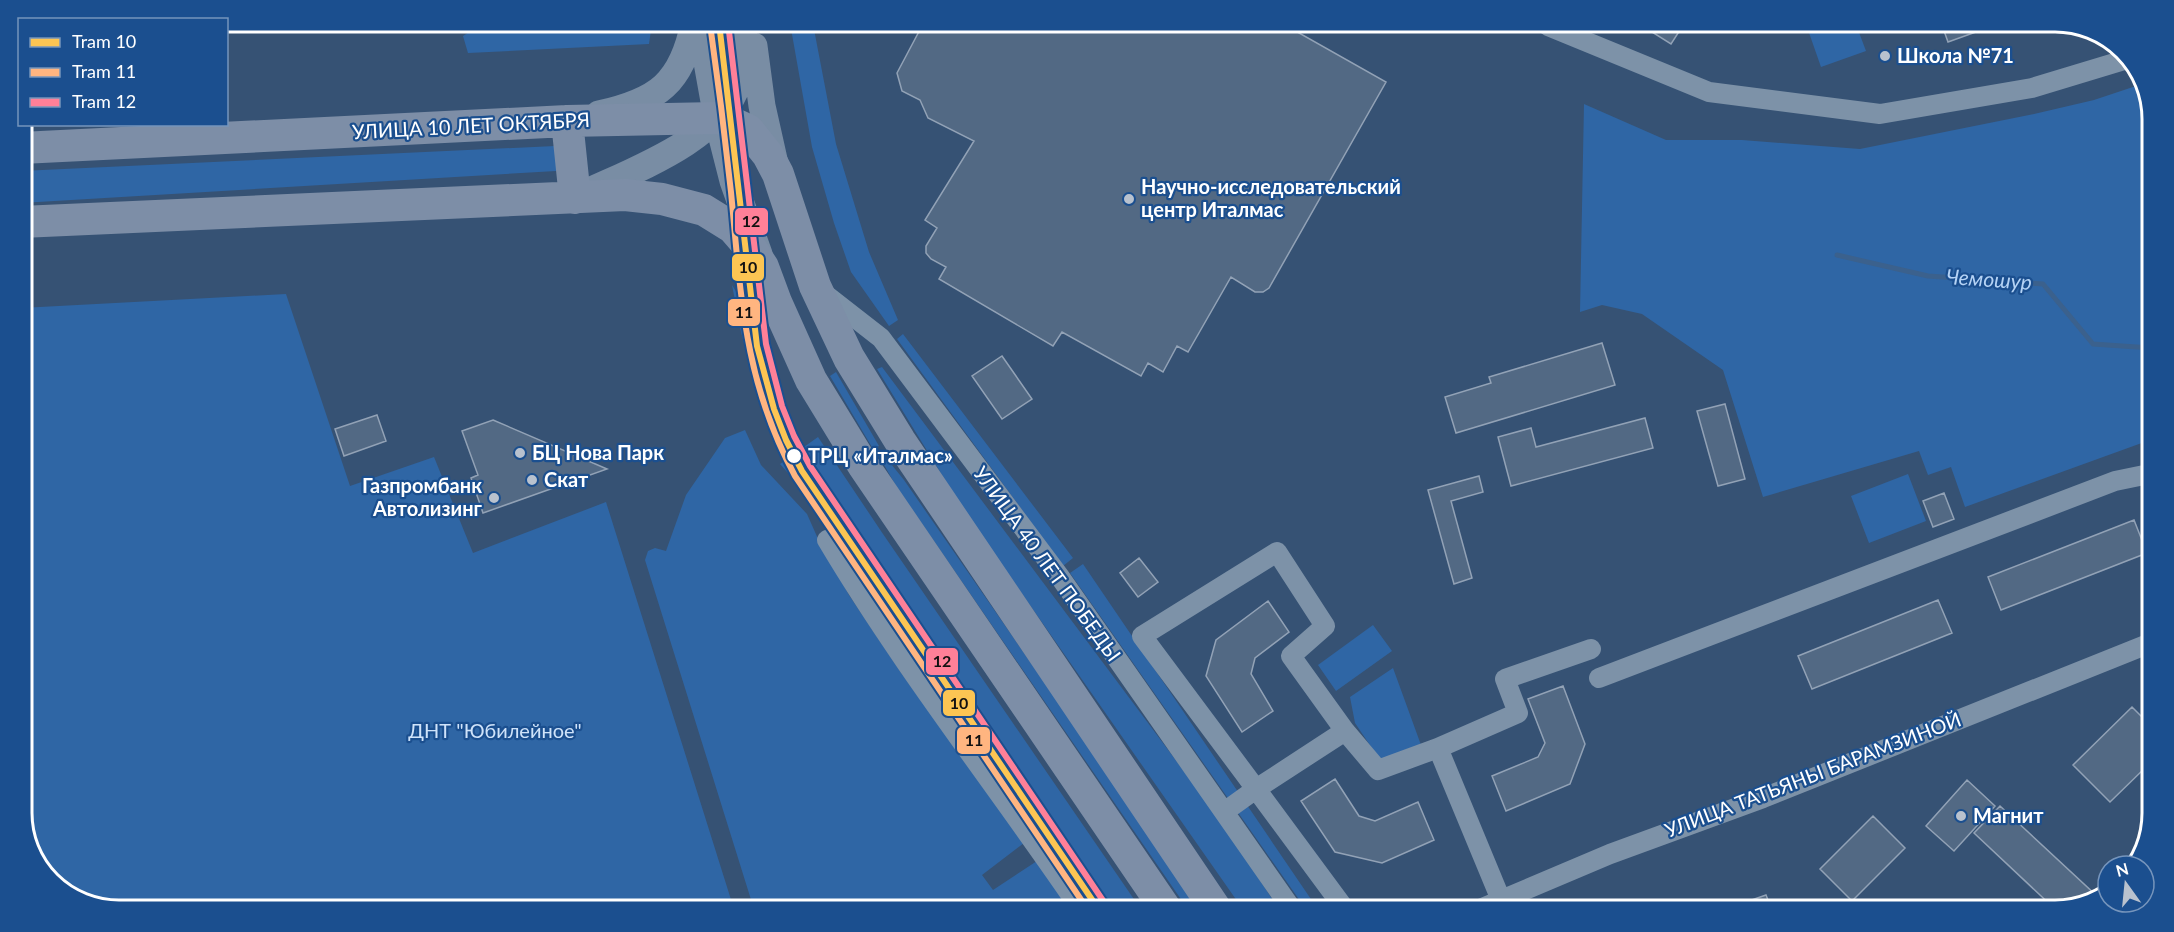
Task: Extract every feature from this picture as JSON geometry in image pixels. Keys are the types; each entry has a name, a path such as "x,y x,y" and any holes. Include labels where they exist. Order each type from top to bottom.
{"main road":[{"path":"575,198 567,121 626,106 654,95 668,84 678,71 691,32"},
{"path":"701,32 710,86 733,181 776,303 811,380 863,465 1160,900"},
{"path":"575,198 676,149 703,132 732,98 738,84 741,73 743,32"},
{"path":"752,32 758,84 778,174"},
{"name":"УЛИЦА 10 ЛЕТ ОКТЯБРЯ","path":"32,147 567,121 717,118 736,123 748,130 763,146 778,174 815,286"},
{"path":"32,222 638,196 694,207 713,215 733,228 763,267"},
{"path":"815,286 849,358 900,441 1210,900"},
{"path":"863,465 900,441"}],"street":[{"path":"1563,32 1709,92 1880,114 2032,88 2121,61"},
{"name":"УЛИЦА 40 ЛЕТ ПОБЕДЫ","path":"815,286 881,339 1059,577 1285,900"},
{"path":"1599,678 2115,481 2142,475"},
{"path":"827,540 858,592 1074,900"},
{"path":"1338,900 1142,636 1277,552 1325,626 1291,656 1345,731 1378,770 1438,748 1518,712 1505,679 1591,649"},
{"name":"УЛИЦА ТАТЬЯНЫ БАРАМЗИНОЙ","path":"1501,900 1610,854 1763,798 2142,646"},
{"path":"1224,812 1345,731"},
{"path":"1438,748 1501,900"}],"green space":[{"path":"469,32 651,32 649,44 468,53 463,36"},
{"path":"792,32 815,32 836,144 869,252 898,320 889,326 851,272 812,147"},
{"path":"1809,32 1859,32 1866,51 1821,67"},
{"path":"2136,86 2141,101 2142,443 1965,507 1951,467 1928,475 1919,451 1763,497 1723,370 1642,314 1602,305 1580,312 1584,104 1666,140 1742,140 1860,149 2094,100"},
{"path":"555,146 562,158 556,171 32,202 32,170"},
{"path":"732,285 745,306 763,391 757,392 741,332"},
{"name":"ДНТ \"Юбилейное\"","path":"286,294 350,486 434,457 473,553 606,502 731,900 118,900 101,899 85,894 61,879 40,852 33,831 32,819 32,307"},
{"path":"903,334 1073,558 1063,566 897,339"},
{"path":"882,367 1222,822 1273,900 1236,900 964,511 877,369"},
{"path":"836,372 879,446 873,449 830,376"},
{"path":"745,430 761,465 807,514 849,595 902,674 1024,843 982,875 993,890 1037,861 1064,900 751,900 645,560 648,551 655,548 666,551 686,495 725,438"},
{"path":"818,437 1135,900 1083,900 865,587 819,508 780,464"},
{"path":"887,459 904,480 1195,900 1181,900 896,486 883,463"},
{"path":"1908,474 1926,521 1869,543 1851,496"},
{"path":"1083,564 1312,900 1299,900 1070,573"},
{"path":"1373,625 1392,651 1336,691 1318,665"},
{"path":"1393,668 1421,745 1380,760 1355,723 1350,697"}],"building":[{"name":"Научно-исследовательский центр Италмас","path":"919,32 1297,32 1386,82 1269,288 1263,292 1255,292 1231,277 1188,352 1177,346 1163,372 1148,363 1141,376 1062,332 1053,346 939,279 946,267 931,259 926,253 926,246 937,228 925,220 974,141 928,118 920,100 902,91 897,73"},
{"path":"1652,32 1679,32 1671,44"},
{"path":"1944,32 1976,32 1948,42"},
{"path":"1602,343 1615,385 1456,433 1445,397 1491,383 1489,377"},
{"path":"1002,356 1032,399 1002,419 972,376"},
{"path":"1725,404 1745,479 1718,486 1697,411"},
{"path":"377,415 386,441 344,456 335,429"},
{"path":"1645,418 1653,448 1511,486 1498,437 1531,428 1536,447"},
{"name":"БЦ Нова Парк","path":"493,420 607,469 483,513 471,478 478,475 462,431"},
{"path":"1479,476 1483,492 1451,501 1472,578 1454,584 1428,490"},
{"path":"1944,493 1954,519 1933,527 1923,501"},
{"path":"2134,520 2142,540 2142,555 2001,610 1988,577"},
{"path":"1139,558 1158,582 1138,597 1120,573"},
{"path":"1938,600 1952,633 1812,689 1798,656"},
{"path":"1268,601 1289,632 1255,658 1251,674 1273,711 1242,732 1206,676 1216,640"},
{"path":"1563,686 1585,744 1570,784 1506,811 1492,776 1538,757 1545,743 1528,699"},
{"path":"2132,707 2142,717 2142,771 2110,802 2073,765"},
{"path":"1335,779 1359,816 1375,821 1418,802 1434,840 1382,863 1335,852 1301,801"},
{"name":"Магнит","path":"1967,780 1995,806 1954,851 1926,826"},
{"path":"2000,806 2093,892 2067,900 2045,900 1974,833"},
{"path":"1873,816 1905,848 1853,900 1820,869"},
{"path":"1766,895 1768,900 1752,900"}],"waterway":[{"name":"Чемошур","path":"1837,255 1928,276 2043,284 2093,344 2142,347"}],"tram line":[{"name":"11","path":"711,32 724,129 742,303 755,372 778,441 795,476 1081,900"},
{"name":"10","path":"720,32 757,346 774,409 786,440 802,471 1092,900"},
{"name":"12","path":"729,32 766,344 782,406 794,436 810,466 1103,900"}],"place":[{"name":"Школа №71","path":"1885,56"},
{"name":"Научно-исследовательский центр Италмас","path":"1129,199"},
{"name":"БЦ Нова Парк","path":"520,453"},
{"name":"ТРЦ «Италмас»","path":"794,456"},
{"name":"Скат","path":"532,480"},
{"name":"Газпромбанк Автолизинг","path":"494,498"},
{"name":"Магнит","path":"1961,816"}]}
